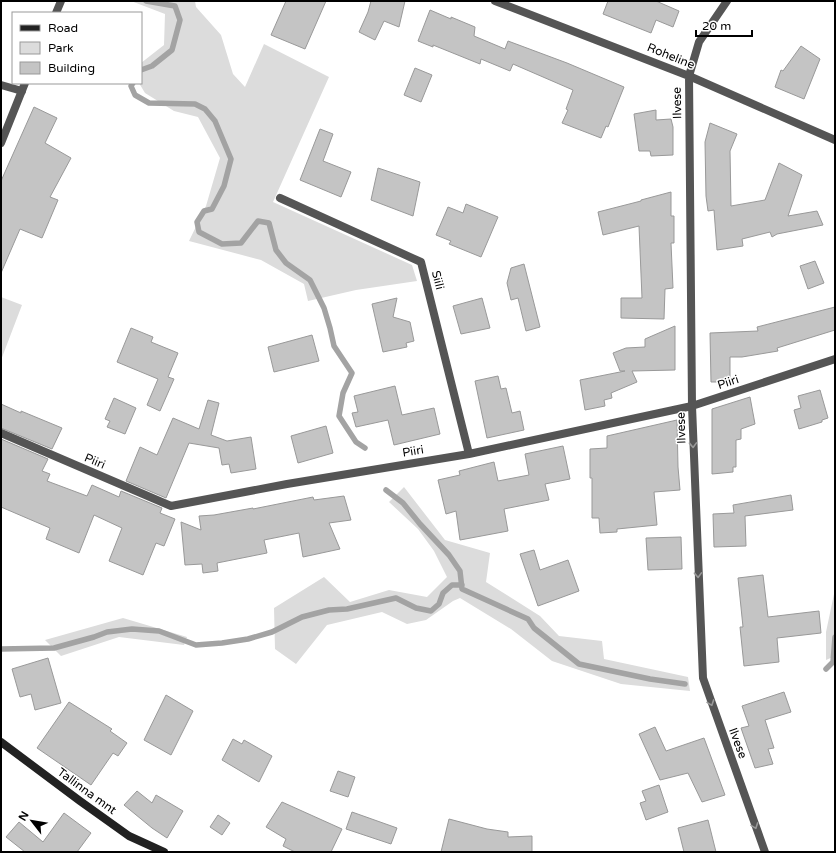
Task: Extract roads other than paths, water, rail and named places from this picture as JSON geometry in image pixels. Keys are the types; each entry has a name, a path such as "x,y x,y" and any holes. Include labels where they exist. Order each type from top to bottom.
{"main road":[{"name":"Tallinna mnt","path":"1,742 129,836 164,852"}],"street":[{"path":"56,12 61,1"},
{"name":"Roheline","path":"495,1 689,76 835,140"},
{"name":"Ilvese","path":"727,1 699,42 689,76 692,406 702,678 765,852"},
{"path":"1,85 23,87 1,143"},
{"name":"Siili","path":"280,198 421,262 469,454"},
{"name":"Piiri","path":"1,433 171,506 287,484 469,454 692,406 835,359"}],"waterway":[{"path":"142,70 152,66 172,50 180,20 175,6 146,1"},
{"path":"132,84 131,86 135,95 149,103 195,104 205,109 215,121 231,159 224,186 212,209 204,211 197,222 199,232 222,244 241,243 258,221 269,223 276,250 286,263 310,280 324,308 334,346 352,373 343,393 339,416 356,442 365,448"},
{"path":"386,490 403,503 449,555 460,571 462,589 528,619 534,628 579,664 650,679 685,684"},
{"path":"1,649 54,648 107,632 132,629 159,631 196,645 222,643 248,639 272,632 302,617 329,610 347,609 396,598 416,608 431,611 439,604 443,593 452,585 462,585"},
{"path":"826,669 833,662 835,637"}]}
